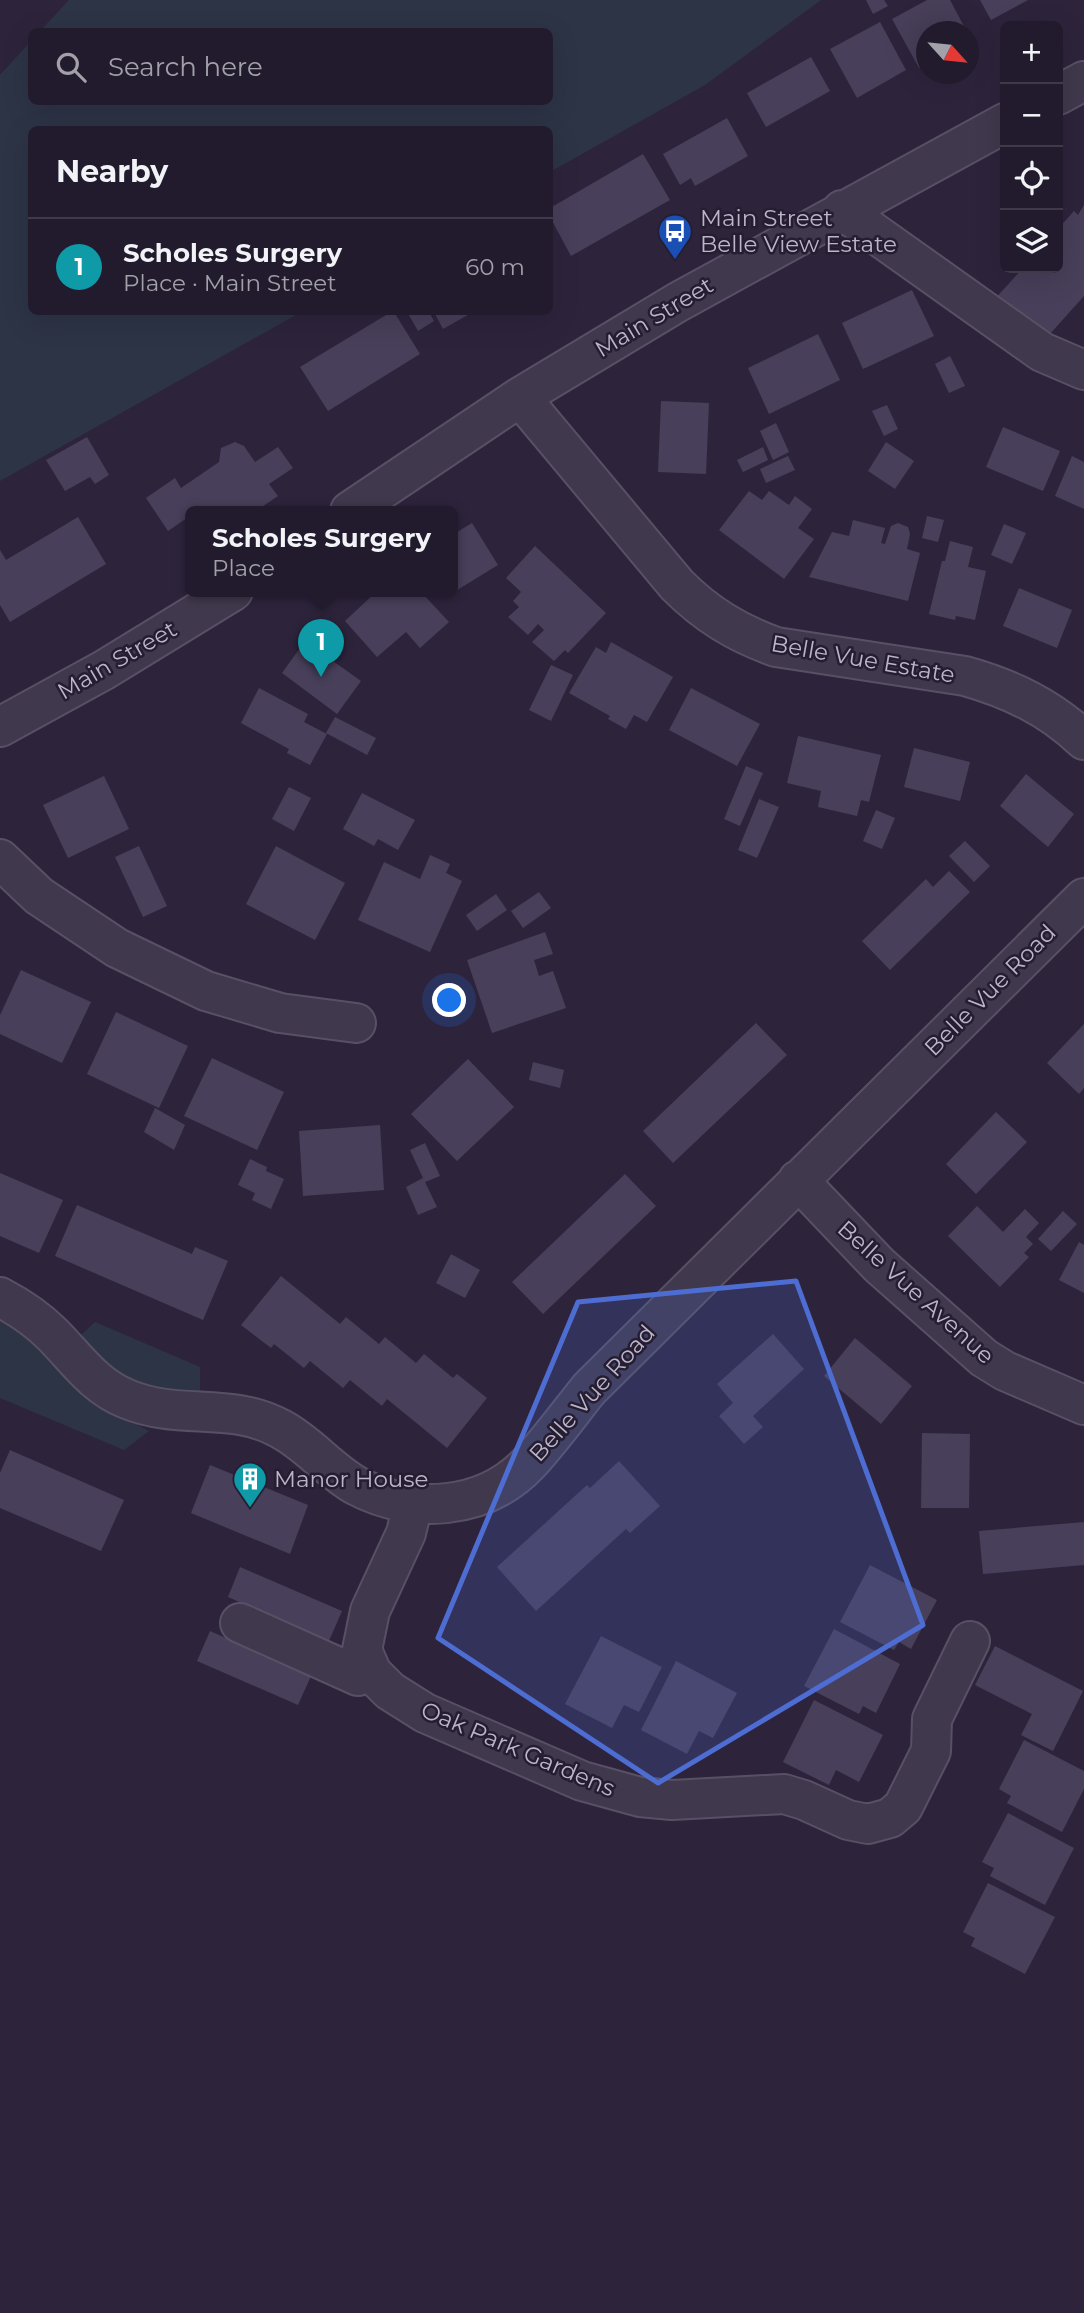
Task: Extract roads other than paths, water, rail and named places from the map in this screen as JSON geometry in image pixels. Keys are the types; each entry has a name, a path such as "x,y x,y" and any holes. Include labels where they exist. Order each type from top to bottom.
{"street":[{"path":"1063,92 1084,81"},
{"name":"Main Street","path":"357,506 520,397 678,302 1000,126"},
{"path":"842,210 1042,352 1084,370"},
{"name":"Belle Vue Estate","path":"520,397 677,585 698,606 722,623 748,637 776,647 965,676 993,684 1020,694 1045,708 1084,740"},
{"name":"Main Street","path":"0,727 104,670 223,597"},
{"path":"0,859 38,896 117,948 206,991 280,1013 356,1023"},
{"name":"Belle Vue Road","path":"0,1297 29,1314 52,1334 96,1381 124,1398 156,1409 222,1411 253,1417 282,1429 355,1485 384,1498 413,1504 445,1504 475,1497 503,1484 527,1465 589,1390 1084,898"},
{"name":"Belle Vue Avenue","path":"798,1180 879,1265 984,1358 1005,1371 1084,1405"},
{"path":"240,1623 358,1676 370,1611 406,1533 413,1504"},
{"name":"Oak Park Gardens","path":"362,1650 372,1673 390,1691 425,1713 582,1781 639,1797 672,1800 784,1794 804,1800 848,1821 867,1824 890,1818 903,1807 931,1751 932,1719 970,1641"}],"place":[{"name":"Main Street Belle View Estate","path":"675,261"},
{"name":"Scholes Surgery","path":"321,677"},
{"name":"Manor House","path":"250,1509"}]}
